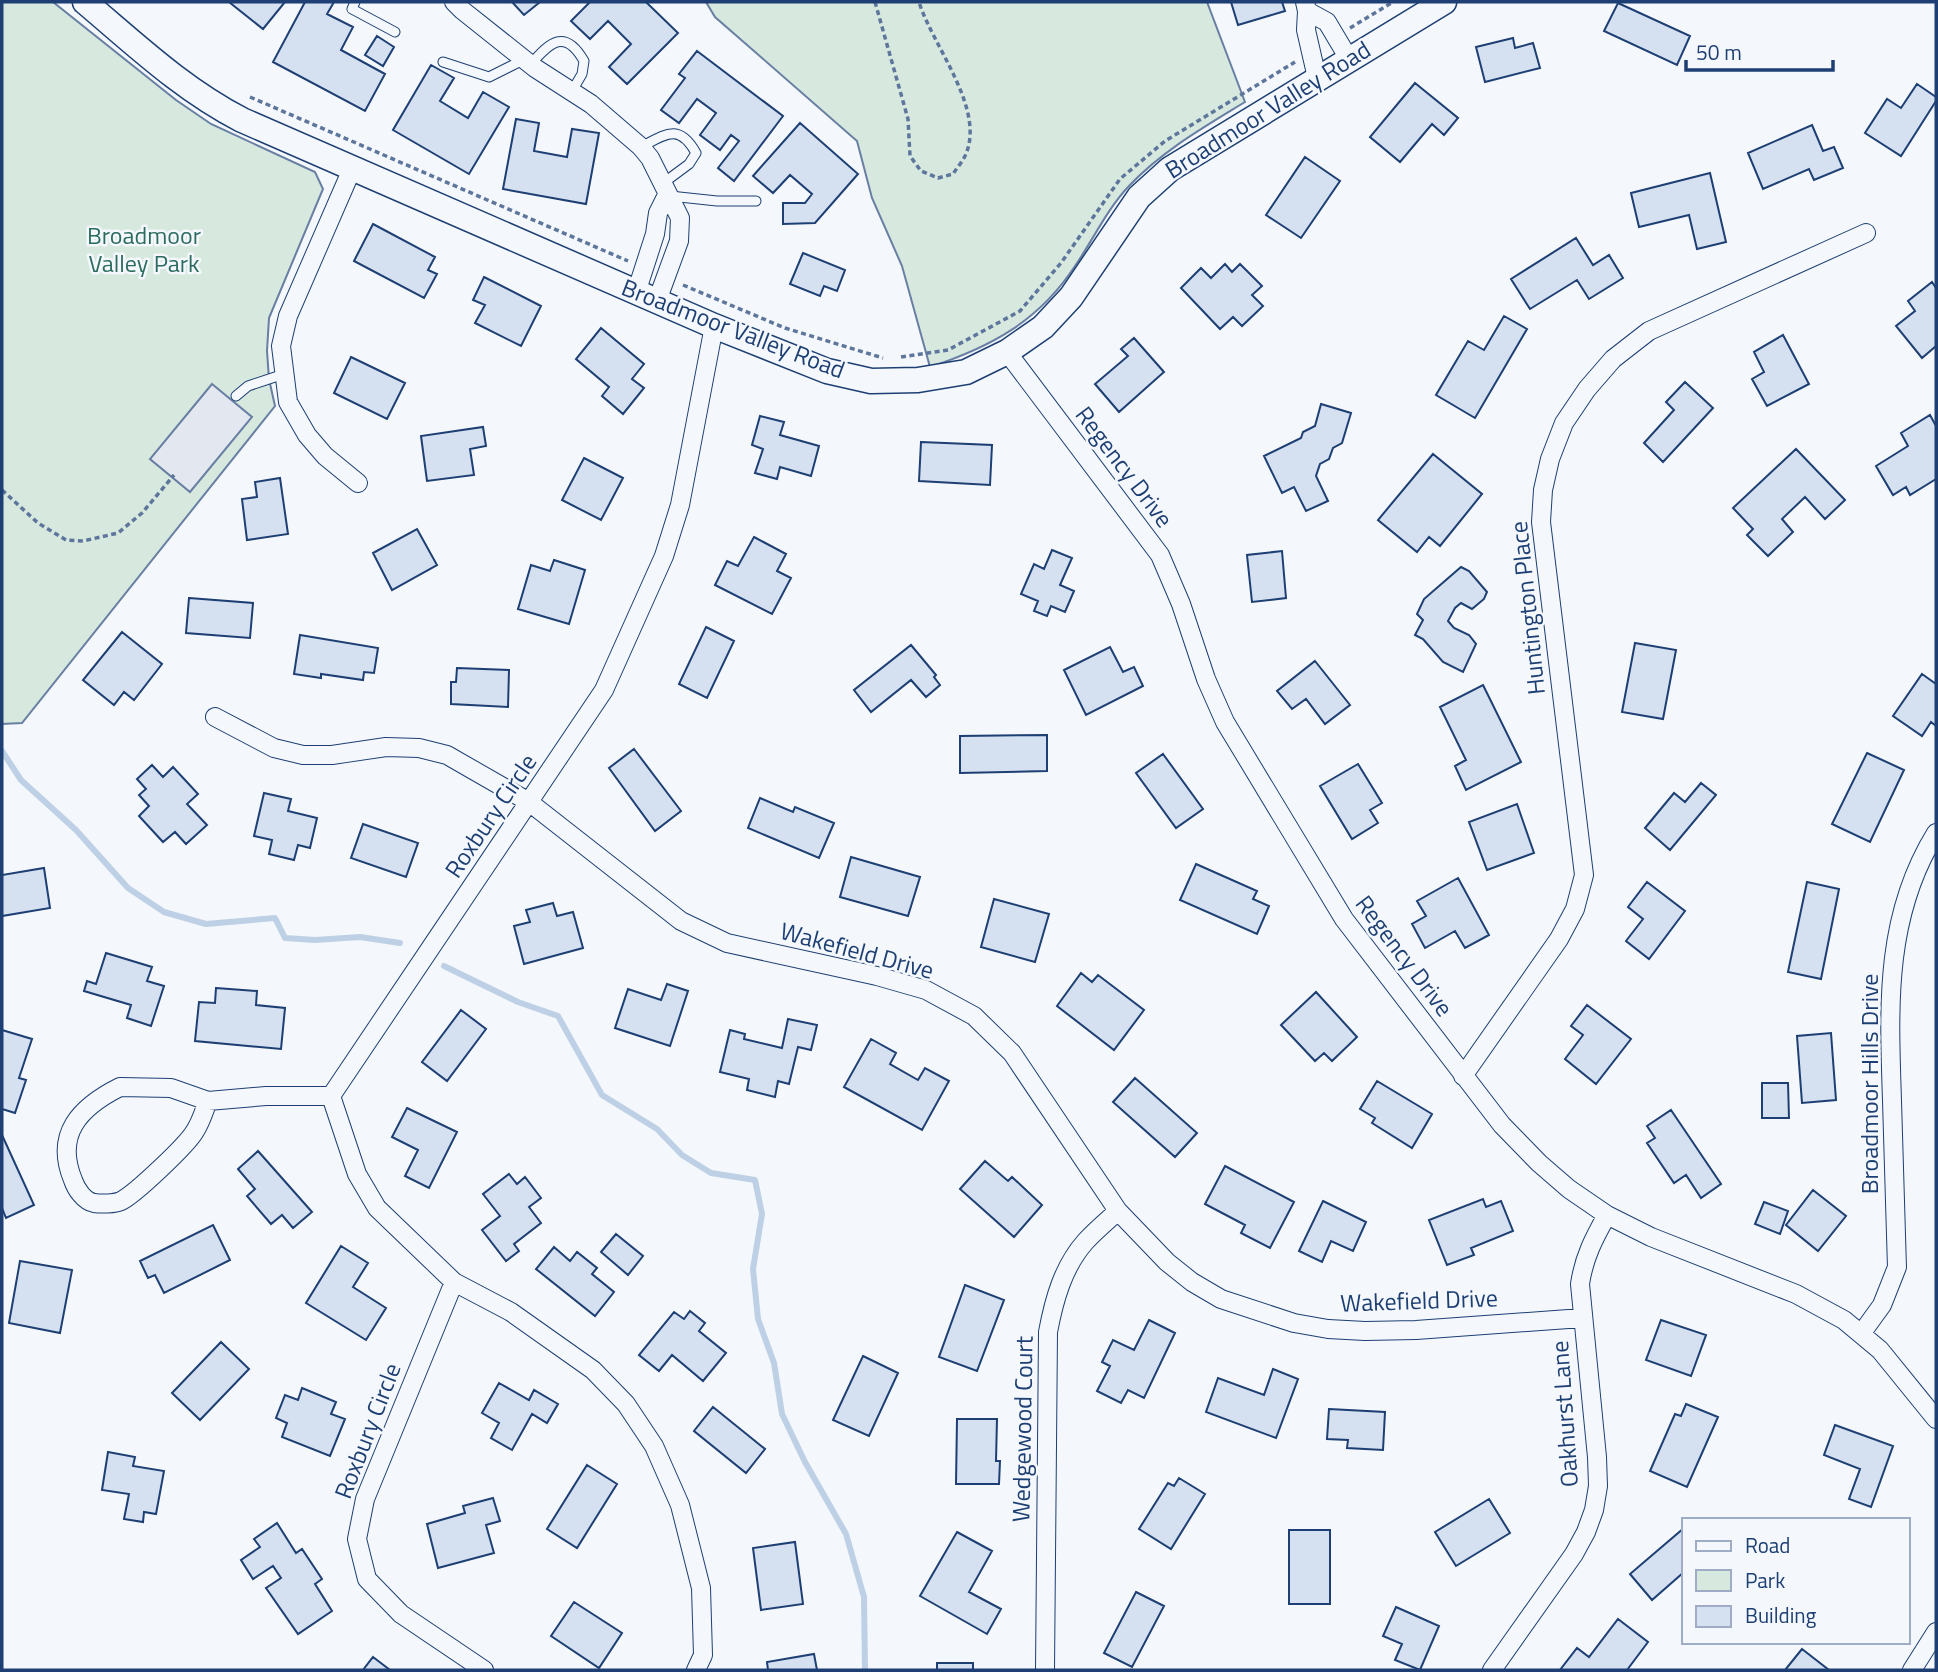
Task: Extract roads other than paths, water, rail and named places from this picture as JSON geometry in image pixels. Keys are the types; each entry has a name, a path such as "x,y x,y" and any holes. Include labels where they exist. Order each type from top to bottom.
{"street":[{"name":"Broadmoor Valley Road","path":"85,2 161,67 209,103 352,169 714,326 827,371 871,381 918,380 966,372 1007,352 1042,327 1071,298 1139,197 1170,169 1444,2"},
{"path":"454,2 528,62 591,103 650,158 680,218 679,241 647,297"},
{"path":"1306,6 1325,2"},
{"path":"1306,6 1327,22 1349,59"},
{"path":"1306,6 1306,30 1317,78"},
{"path":"352,169 288,316 281,346 288,402 307,435 325,456 358,483"},
{"path":"647,297 658,213 665,190"},
{"name":"Huntington Place","path":"1463,1076 1559,939 1575,909 1584,875 1541,522 1543,491 1550,459 1564,423 1587,389 1614,359 1649,331 1866,233"},
{"name":"Roxbury Circle","path":"331,1096 604,690 664,556 680,505 714,326"},
{"name":"Regency Drive","path":"1007,352 1160,555 1181,604 1206,679 1225,722 1344,919 1502,1125 1569,1189 1608,1215 1651,1237 1819,1305 1844,1320 1880,1350 1936,1419"},
{"name":"Wakefield Drive","path":"215,717 274,748 303,755 332,755 386,747 419,748 447,755 529,802 681,921 727,943 877,976 917,988 974,1016 1012,1053 1118,1211 1159,1255 1192,1282 1221,1298 1294,1323 1328,1329 1416,1330 1582,1318"},
{"name":"Broadmoor Hills Drive","path":"1861,1334 1882,1305 1897,1267 1889,1004 1899,920 1908,889 1924,852 1936,833"},
{"path":"208,1101 195,1133 136,1192 117,1203 92,1203 77,1190 67,1167 66,1140 78,1116 99,1097 120,1087 171,1087 208,1101 266,1096 331,1096 357,1174 377,1208 454,1282 511,1311 593,1370 626,1404 654,1446 680,1504 701,1588 702,1665"},
{"name":"Wedgewood Court","path":"1045,1670 1048,1332 1053,1306 1071,1262 1085,1242 1118,1211"},
{"name":"Oakhurst Lane","path":"1493,1670 1574,1554 1594,1510 1598,1486 1597,1457 1580,1284 1583,1263 1591,1242 1608,1215"},
{"name":"Roxbury Circle","path":"454,1282 365,1499 357,1539 366,1579 401,1614 484,1670"},
{"path":"1912,1670 1936,1632"}],"lane":[{"path":"355,2 352,9 395,32"},
{"path":"443,62 489,77 528,62 555,41 565,42 577,50 584,61 582,74 572,91"},
{"path":"641,147 668,133 680,134 691,144 696,153 665,190"},
{"path":"665,190 717,201 755,201"},
{"path":"236,396 248,386 284,374"}],"waterway":[{"path":"2,751 21,780 76,830 128,888 164,912 206,924 275,918 285,938 315,940 360,937 400,943"},
{"path":"444,966 518,1002 558,1016 602,1095 657,1129 682,1155 711,1173 755,1180 762,1214 753,1269 758,1319 774,1363 782,1414 805,1462 846,1534 864,1597 865,1670"}],"park label":[{"name":"Broadmoor Valley Park","path":"144,250"}]}
